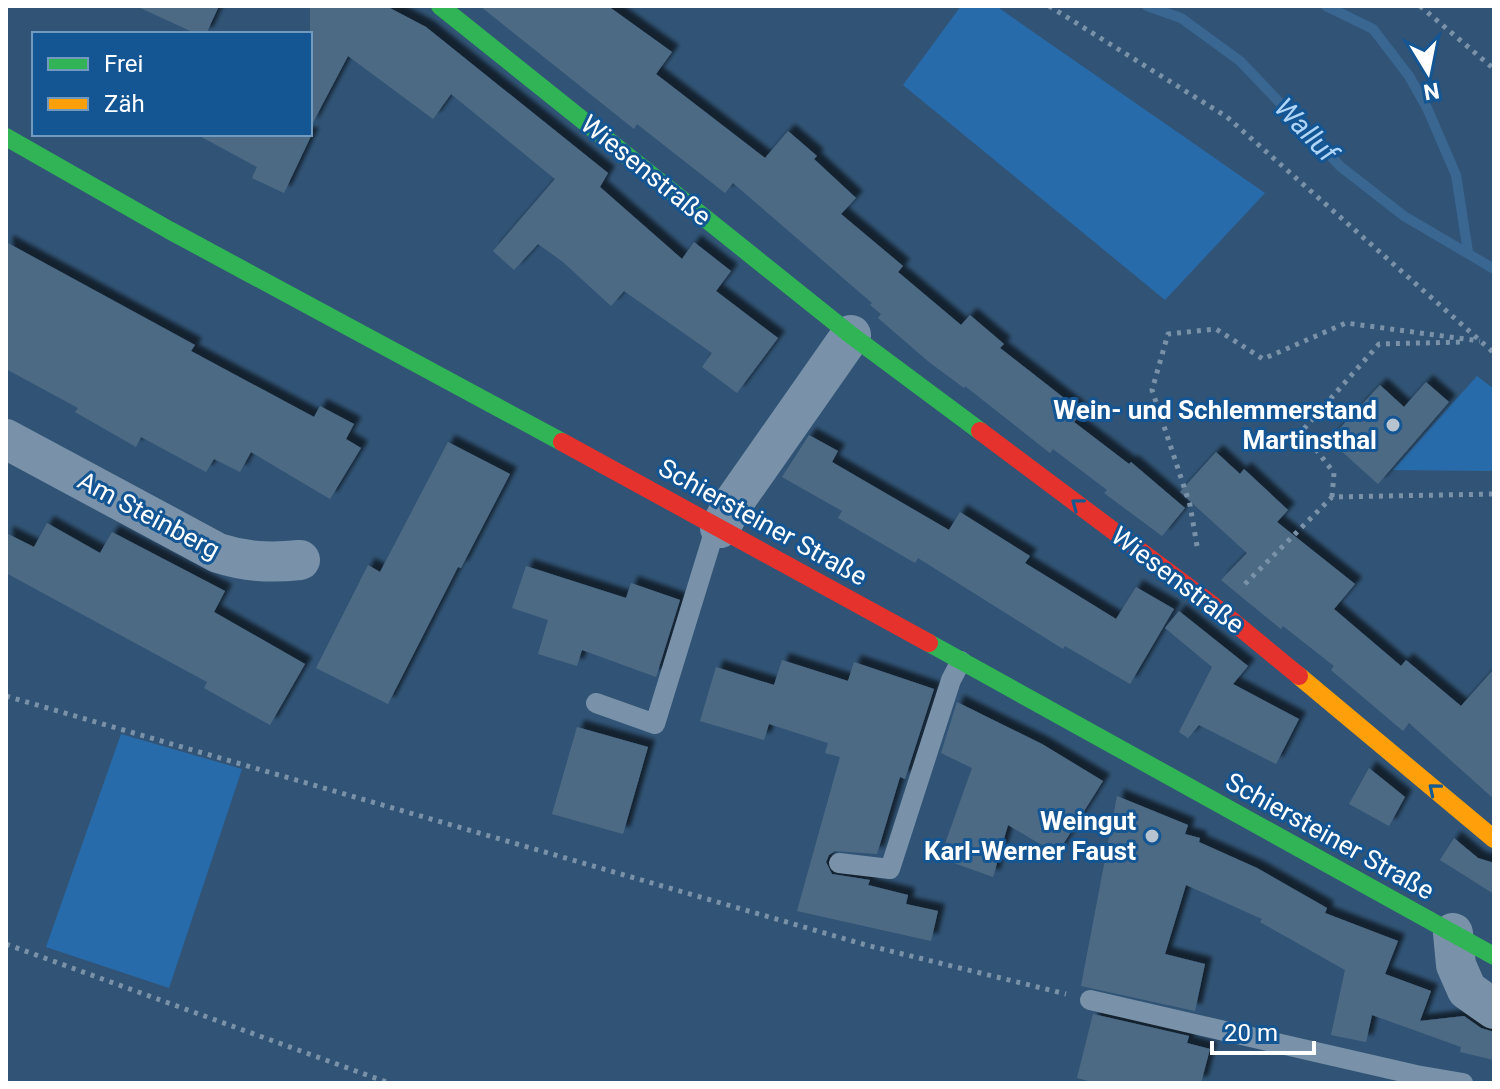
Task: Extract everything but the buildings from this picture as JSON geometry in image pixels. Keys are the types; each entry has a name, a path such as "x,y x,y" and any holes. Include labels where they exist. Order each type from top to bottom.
{"main road":[{"name":"Wiesenstraße","path":"440,6 851,335 1213,606 1494,839"},
{"name":"Schiersteiner Straße","path":"6,137 169,230 718,527 1494,956"}],"street":[{"path":"718,527 851,335"},
{"name":"Am Steinberg","path":"6,439 218,553 244,561 275,563 300,560"},
{"path":"1453,933 1456,965 1467,990 1494,1009"}],"lane":[{"path":"596,703 655,724 718,527"},
{"path":"839,863 890,869 951,680 961,661"},
{"path":"1090,1000 1463,1083"}],"path":[{"path":"1049,6 1227,117 1494,353"},
{"path":"1420,6 1494,69"},
{"path":"1480,341 1346,323 1263,359 1216,329 1168,334 1152,390 1190,505 1213,606 1332,497 1494,494"},
{"path":"1332,497 1334,473 1302,431 1379,344 1480,341"},
{"path":"6,696 866,945 1090,1000"},
{"path":"6,944 389,1083"}],"shaded area":[{"path":"961,6 996,6 1265,193 1165,300 903,85"},
{"path":"1477,376 1494,389 1494,471 1393,470"},
{"path":"121,734 242,769 169,988 46,947"}],"waterway":[{"name":"Walluf","path":"1147,6 1181,18 1240,61 1341,167 1404,216 1494,269"},
{"name":"Walluf","path":"1326,6 1373,29 1409,76 1427,108 1456,175 1468,252"}],"traffic: fast":[{"path":"440,6 851,335 980,431"},
{"path":"6,137 169,230 562,442"},
{"path":"929,643 1494,956"}],"traffic: slow":[{"path":"1299,676 1494,839"}],"traffic: jam":[{"path":"980,431 1219,610 1299,676"},
{"path":"562,442 929,643"}],"place":[{"name":"Wein- und Schlemmerstand Martinsthal","path":"1393,425"},
{"name":"Weingut Karl-Werner Faust","path":"1152,836"}]}
